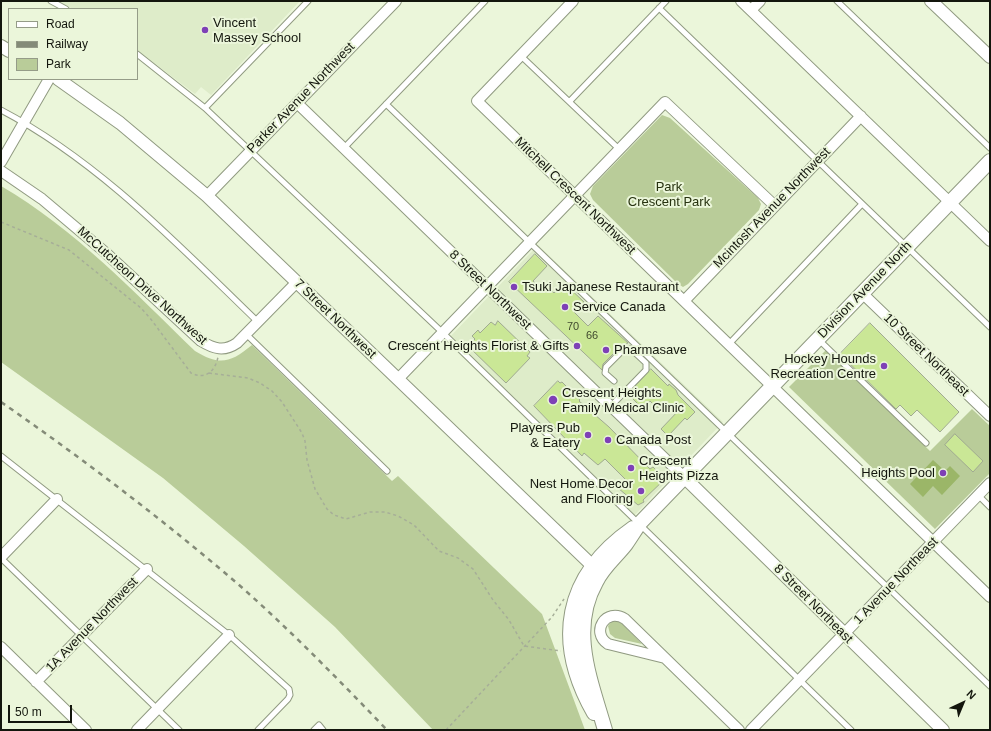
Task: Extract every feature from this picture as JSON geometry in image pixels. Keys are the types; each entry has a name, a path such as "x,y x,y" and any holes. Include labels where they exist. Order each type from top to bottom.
{"main road":[{"name":"Division Avenue North","path":"604,730 580,685 572,657 570,644 570,618 577,594 618,538 640,523 990,161"}],"street":[{"name":"Parker Avenue Northwest","path":"208,196 396,1"},
{"name":"Mitchell Crescent Northwest","path":"573,1 477,101 990,597"},
{"path":"742,1 990,240"},
{"path":"751,10 760,1"},
{"path":"931,1 990,57"},
{"path":"1,162 48,80"},
{"name":"7 Street Northwest","path":"59,80 120,123 208,196 596,570"},
{"path":"398,380 665,102 775,206"},
{"name":"8 Street Northwest","path":"297,103 684,477"},
{"name":"Mcintosh Avenue Northwest","path":"684,301 861,116"},
{"name":"McCutcheon Drive Northwest","path":"1,171 42,199 106,253 201,341 217,349 230,348 246,334 297,282"},
{"name":"10 Street Northeast","path":"862,293 990,416"},
{"name":"8 Street Northeast","path":"684,477 943,730"},
{"name":"1 Avenue Northeast","path":"752,730 990,483"},
{"path":"1,557 57,499"},
{"name":"1A Avenue Northwest","path":"36,682 147,569"},
{"path":"665,658 608,644 602,638 600,629 601,624 611,616 621,616 665,658 738,730"},
{"path":"137,730 229,635"},
{"path":"1,647 86,730"}],"lane":[{"path":"51,1 64,8"},
{"path":"205,108 308,1"},
{"path":"344,148 485,1"},
{"path":"570,102 666,1"},
{"path":"837,1 990,148"},
{"path":"659,8 990,327"},
{"path":"138,55 205,108 443,333 640,523 851,730"},
{"path":"520,55 619,149"},
{"path":"386,104 990,686"},
{"path":"1,110 24,122 100,174 164,231 258,322"},
{"path":"729,344 862,204"},
{"path":"246,334 387,471"},
{"path":"818,339 926,443"},
{"path":"611,406 646,370 646,363 631,349 624,348 606,367 605,373 614,382"},
{"path":"1,456 147,569 229,635 286,686 290,692 288,699 258,730"},
{"path":"978,495 990,507"},
{"path":"1,557 180,730"},
{"path":"314,730 319,726 323,730"}],"path":[{"path":"1,222 76,254 141,308 191,373 201,376 209,373 248,378 266,387 282,402 305,441 307,460 315,489 326,509 334,515 346,519 379,512 398,516 414,525 439,551 458,558 473,569 509,620 524,646"},
{"path":"209,373 217,363 217,349"},
{"path":"446,730 524,646 577,594"},
{"path":"524,646 563,651"}],"shaded area":[{"name":"Vincent Massey School","path":"58,1 300,1 211,95 201,87 195,94 138,51 138,8 71,8"},
{"path":"538,245 723,422 630,520 446,341"},
{"path":"933,460 945,471 950,466 960,476 942,495 933,486 923,497 910,484"}],"green space":[{"name":"Park Crescent Park","path":"662,115 670,118 758,198 761,204 759,210 688,284 683,287 678,284 593,200 590,194 593,186"},
{"path":"1,186 54,222 103,262 195,351 211,359 225,360 237,356 252,345 392,481 398,476 542,614 585,730 433,730 335,627 244,546 163,478 1,362"},
{"path":"826,350 930,451 972,409 990,426 990,473 935,529 789,387"},
{"path":"616,621 621,623 642,644 615,638 610,634 608,626 611,622"}],"building":[{"path":"535,254 547,266 533,281 543,290 547,286 554,293 564,283 584,302 574,312 588,326 598,316 628,343 621,346 603,364 602,370 509,282"},
{"path":"498,321 530,352 527,356 530,358 506,383 468,346 475,339 472,336 478,330 480,333 491,322 495,325"},
{"name":"Hockey Hounds Recreation Centre","path":"870,323 959,412 940,432 917,410 911,416 900,405 896,409 840,354"},
{"path":"651,369 668,386 669,384 676,390 678,395 695,412 687,420 685,418 668,436 661,429 680,409 656,407 650,401 643,409 628,394"},
{"path":"558,381 560,383 562,382 580,400 579,401 609,427 650,469 653,467 665,479 643,500 644,502 638,505 618,488 626,480 605,459 598,465 584,453 582,456 534,406"},
{"path":"955,434 983,461 973,472 945,445"}],"railway":[{"path":"1,402 122,490 238,584 314,656 387,730"}],"place":[{"name":"Vincent Massey School","path":"205,30"},
{"name":"Tsuki Japanese Restaurant","path":"514,287"},
{"name":"Service Canada","path":"565,307"},
{"name":"Crescent Heights Florist & Gifts","path":"577,346"},
{"name":"Pharmasave","path":"606,350"},
{"name":"Hockey Hounds Recreation Centre","path":"884,366"},
{"name":"Crescent Heights Family Medical Clinic","path":"553,400"},
{"name":"Players Pub & Eatery","path":"588,435"},
{"name":"Canada Post","path":"608,440"},
{"name":"Crescent Heights Pizza","path":"631,468"},
{"name":"Heights Pool","path":"943,473"},
{"name":"Nest Home Decor and Flooring","path":"641,491"}]}
